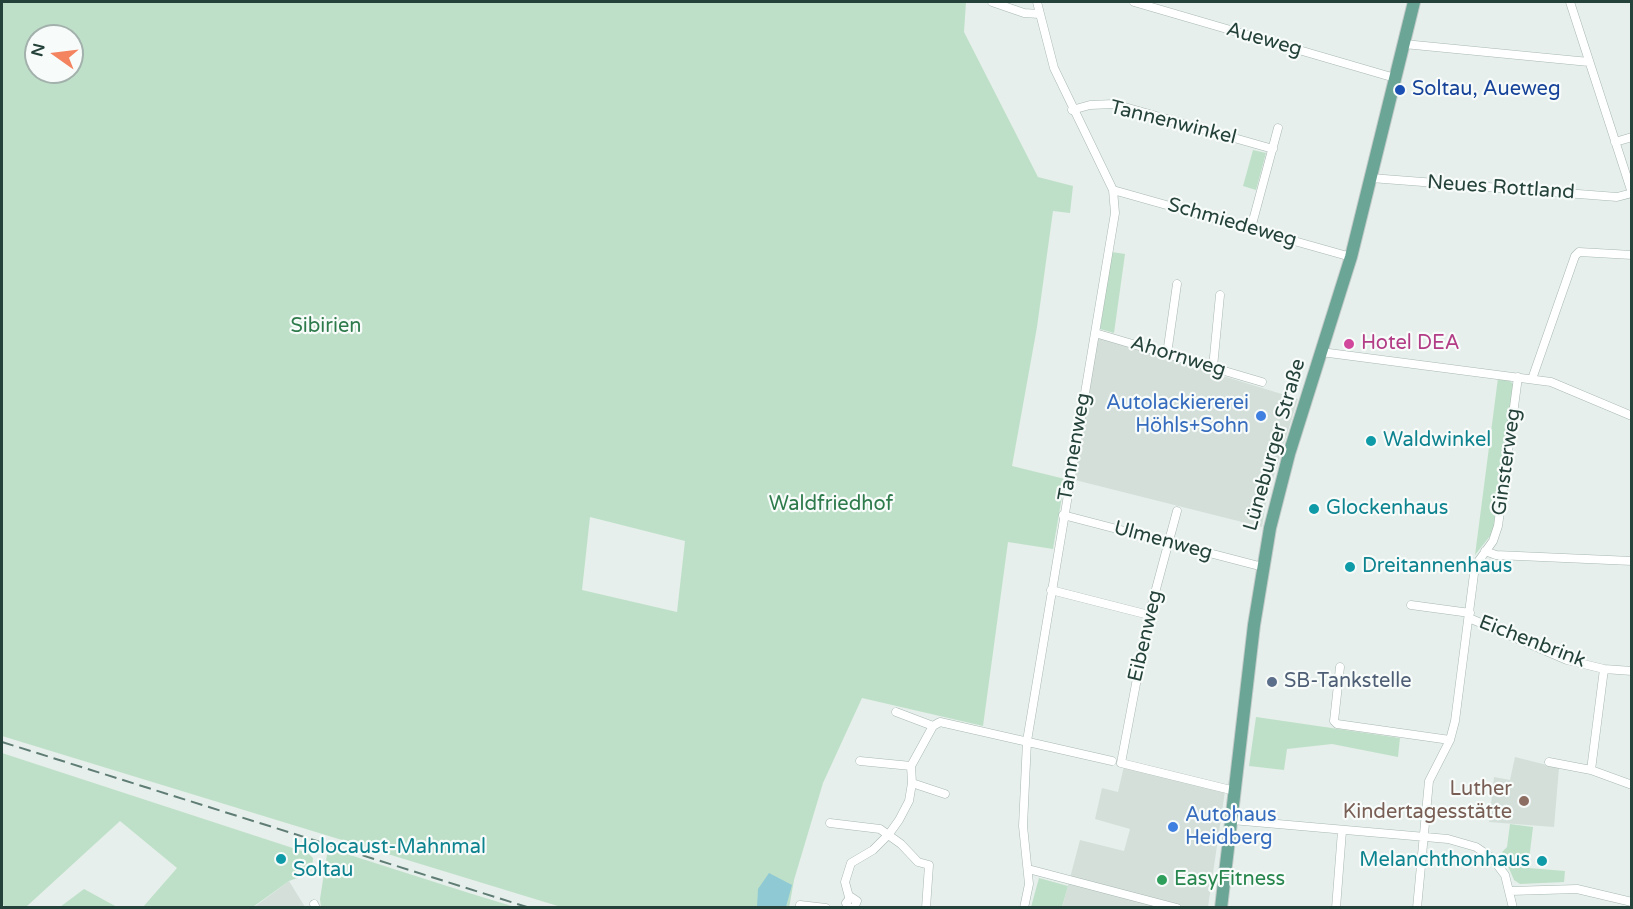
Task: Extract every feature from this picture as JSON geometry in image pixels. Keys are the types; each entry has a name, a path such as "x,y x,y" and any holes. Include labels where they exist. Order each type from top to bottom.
{"main road":[{"name":"Lüneburger Straße","path":"1221,908 1263,567 1278,493 1351,257 1414,2"}],"street":[{"path":"992,2 1024,13 1039,14"},
{"name":"Tannenweg","path":"1024,908 1028,869 1023,826 1027,741 1115,213 1113,190 1072,110 1054,68 1037,2"},
{"name":"Aueweg","path":"1134,2 1395,78"},
{"path":"1570,2 1632,193"},
{"path":"1404,44 1589,62"},
{"name":"Tannenwinkel","path":"1072,110 1090,105 1114,104 1273,149"},
{"path":"1251,228 1278,129"},
{"path":"1616,142 1632,137"},
{"name":"Neues Rottland","path":"1371,178 1617,197 1632,193"},
{"name":"Schmiedeweg","path":"1113,190 1351,257"},
{"path":"1532,379 1575,256 1579,252 1632,255"},
{"path":"1167,354 1177,284"},
{"path":"1213,367 1220,295"},
{"name":"Ahornweg","path":"1095,333 1262,382"},
{"path":"1321,352 1532,379 1568,388 1632,416"},
{"name":"Ginsterweg","path":"1417,908 1429,781 1450,740 1455,721 1475,566 1493,541 1498,526 1518,377"},
{"name":"Eibenweg","path":"1117,762 1149,615 1177,511"},
{"name":"Ulmenweg","path":"1063,515 1263,567"},
{"path":"1485,550 1496,555 1632,561"},
{"path":"1052,590 1149,615"},
{"path":"1411,605 1470,615"},
{"name":"Eichenbrink","path":"1470,615 1567,660 1604,669 1632,671"},
{"path":"1340,667 1334,721 1337,724 1450,740"},
{"path":"1591,770 1604,669"},
{"path":"896,712 933,726 947,722 1235,791"},
{"path":"851,905 845,882 851,863 873,850 889,834 909,801 912,783 911,766 933,726"},
{"path":"860,761 911,766"},
{"path":"1549,762 1591,770 1632,785"},
{"path":"912,783 945,794"},
{"path":"1232,820 1448,839 1476,847 1492,858 1505,875 1514,908"},
{"path":"830,823 880,829 889,834 918,862 929,865 926,908"},
{"path":"1336,908 1342,831"},
{"path":"1028,869 1177,908"},
{"path":"1510,891 1577,889 1632,902"},
{"path":"800,905 826,908"}],"shaded area":[{"path":"1096,337 1298,399 1266,501 1262,527 1071,479"},
{"name":"Luther Kindertagesstätte","path":"1515,757 1559,768 1554,827 1489,822 1494,777 1510,780"},
{"path":"1124,766 1225,791 1208,907 1062,908 1080,840 1124,851 1130,829 1095,819 1102,788 1118,792"},
{"path":"289,881 305,907 253,908"}],"green space":[{"name":"Sibirien","path":"2,2 966,2 964,32 1038,177 1073,186 1070,213 1053,211 1037,327 1012,466 1065,479 1053,549 1008,542 983,726 862,698 823,783 794,880 789,908 786,907 791,885 757,907 561,907 2,736","holes":["590,517 685,541 677,612 582,590"]},
{"path":"1253,150 1266,153 1256,190 1243,186"},
{"path":"1112,252 1125,254 1114,333 1100,329"},
{"path":"1498,378 1509,380 1514,385 1494,531 1475,555"},
{"path":"1256,717 1400,738 1398,757 1332,744 1287,749 1284,770 1249,766"},
{"path":"2,753 308,853 313,858 312,869 308,874 289,881 253,907 143,907 177,868 120,821 26,907 5,907 2,903"},
{"path":"1510,824 1533,827 1528,868 1565,871 1564,882 1520,884 1514,880 1502,852 1507,847"},
{"path":"328,848 515,907 321,907 320,899"},
{"path":"1039,878 1068,886 1062,907 1031,907"},
{"path":"84,889 117,907 60,907"}],"water":[{"path":"769,873 792,885 786,907 757,907 758,889"}],"railway":[{"path":"2,742 530,908"}],"place":[{"name":"Soltau, Aueweg","path":"1400,90"},
{"name":"Hotel DEA","path":"1349,344"},
{"name":"Autolackiererei Höhls+Sohn","path":"1261,416"},
{"name":"Waldwinkel","path":"1371,441"},
{"name":"Glockenhaus","path":"1314,509"},
{"name":"Dreitannenhaus","path":"1350,567"},
{"name":"SB-Tankstelle","path":"1272,682"},
{"name":"Luther Kindertagesstätte","path":"1524,801"},
{"name":"Autohaus Heidberg","path":"1173,827"},
{"name":"Holocaust-Mahnmal Soltau","path":"281,859"},
{"name":"Melanchthonhaus","path":"1542,861"},
{"name":"EasyFitness","path":"1162,880"}],"park label":[{"name":"Waldfriedhof","path":"831,505"}]}
